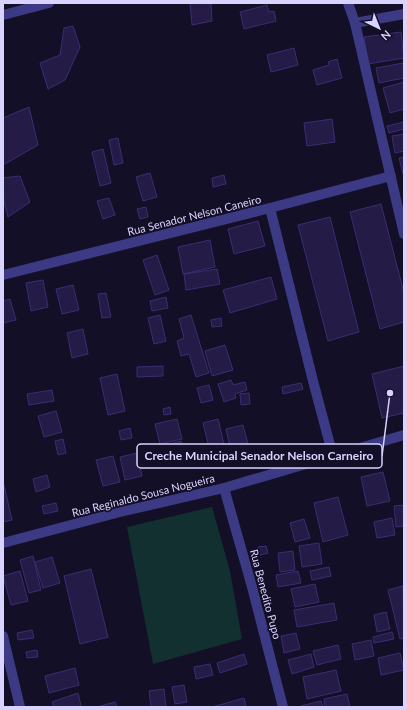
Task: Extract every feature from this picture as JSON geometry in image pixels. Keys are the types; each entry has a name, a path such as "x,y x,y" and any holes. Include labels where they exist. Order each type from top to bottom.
{"street":[{"path":"3,15 49,3"},
{"path":"348,3 355,23 404,234"},
{"path":"355,23 404,14"},
{"name":"Rua Senador Nelson Caneiro","path":"3,275 391,176"},
{"path":"270,208 333,456"},
{"name":"Rua Reginaldo Sousa Nogueira","path":"3,543 120,512 224,488 404,435"},
{"name":"Rua Benedito Pupo","path":"224,488 252,587 282,707"},
{"path":"3,636 20,707"}],"green space":[{"path":"212,507 230,571 242,639 153,664 127,527"}],"building":[{"path":"190,3 211,3 212,21 192,25"},
{"path":"267,5 269,12 274,11 276,21 244,29 240,12"},
{"path":"73,26 80,47 65,80 48,89 40,63 60,55 64,28"},
{"path":"401,32 404,58 368,64 364,37"},
{"path":"294,48 298,65 271,72 267,55"},
{"path":"337,59 342,78 317,85 313,70 329,65 328,62"},
{"path":"403,63 404,78 379,83 376,68"},
{"path":"404,82 404,109 390,113 383,88"},
{"path":"29,107 38,145 3,165 3,118"},
{"path":"332,119 335,142 307,146 304,123"},
{"path":"404,122 404,129 389,133 387,126"},
{"path":"404,134 404,151 395,153 392,136"},
{"path":"118,138 123,163 114,165 109,140"},
{"path":"103,149 111,183 100,186 92,152"},
{"path":"404,157 404,174 403,174 399,158"},
{"path":"150,173 157,197 143,201 136,177"},
{"path":"224,175 226,184 213,187 212,178"},
{"path":"20,176 30,202 8,217 3,197 3,178"},
{"path":"109,198 115,215 103,219 97,201"},
{"path":"381,204 404,293 404,322 380,329 350,212"},
{"path":"146,207 148,217 140,219 137,209"},
{"path":"330,217 359,332 328,341 298,225"},
{"path":"258,221 265,246 234,254 228,229"},
{"path":"210,240 215,267 183,274 178,247"},
{"path":"157,255 169,290 155,295 143,260"},
{"path":"217,269 220,284 186,290 184,274"},
{"path":"271,277 277,299 230,313 223,290"},
{"path":"43,280 48,307 31,311 26,283"},
{"path":"73,285 79,310 62,314 56,289"},
{"path":"106,293 111,317 102,318 98,294"},
{"path":"166,297 168,308 152,311 150,301"},
{"path":"10,299 16,320 3,323 3,301"},
{"path":"160,315 166,341 154,344 148,318"},
{"path":"191,315 209,373 196,377 189,354 181,356 177,341 184,338 179,319"},
{"path":"221,318 222,326 212,327 211,320"},
{"path":"83,329 88,354 72,358 67,333"},
{"path":"225,345 233,370 212,376 205,351"},
{"path":"163,366 163,376 137,377 137,367"},
{"path":"404,366 404,413 382,418 372,374"},
{"path":"117,374 125,411 108,415 100,378"},
{"path":"231,380 233,385 245,382 247,390 235,394 236,398 224,402 218,384"},
{"path":"301,383 303,389 283,394 282,387"},
{"path":"209,385 213,400 201,403 197,388"},
{"path":"52,390 54,401 29,405 27,394"},
{"path":"249,393 250,404 241,405 240,394"},
{"path":"170,407 171,414 164,415 163,409"},
{"path":"56,411 62,432 44,437 38,416"},
{"path":"177,419 182,439 160,444 155,424"},
{"path":"218,419 224,444 209,447 203,423"},
{"path":"243,425 249,448 231,452 226,429"},
{"path":"130,428 132,438 121,440 119,431"},
{"path":"63,439 66,453 58,455 55,441"},
{"path":"181,441 184,452 163,458 160,447"},
{"path":"137,453 142,476 125,480 120,457"},
{"path":"113,456 120,482 103,486 96,460"},
{"path":"383,472 390,501 367,506 361,477"},
{"path":"47,475 50,487 36,492 33,479"},
{"path":"3,485 12,520 3,522"},
{"path":"338,497 348,535 323,542 314,503"},
{"path":"56,503 58,511 44,514 42,506"},
{"path":"404,505 404,526 396,527 394,506"},
{"path":"392,518 395,535 377,538 374,522"},
{"path":"304,519 310,538 295,542 290,523"},
{"path":"319,543 322,564 302,567 299,546"},
{"path":"266,546 268,553 260,555 258,547"},
{"path":"293,551 295,570 280,572 278,553"},
{"path":"33,556 41,590 29,593 20,560"},
{"path":"52,557 60,583 43,588 35,562"},
{"path":"329,567 331,576 312,580 310,571"},
{"path":"91,569 108,637 80,644 64,576"},
{"path":"20,571 28,601 11,605 3,576"},
{"path":"298,571 301,583 278,587 276,575"},
{"path":"315,584 319,602 295,607 291,589"},
{"path":"403,586 404,638 400,639 388,590"},
{"path":"334,603 337,620 297,627 294,610"},
{"path":"386,612 390,629 377,632 374,615"},
{"path":"32,630 34,638 18,640 17,633"},
{"path":"392,632 394,639 374,643 373,637"},
{"path":"296,633 300,649 284,653 281,636"},
{"path":"371,640 374,656 355,660 352,644"},
{"path":"338,645 341,659 317,665 313,651"},
{"path":"37,650 38,657 27,658 26,652"},
{"path":"400,653 404,670 381,675 378,658"},
{"path":"244,654 247,664 220,673 217,663"},
{"path":"311,654 314,667 292,674 288,660"},
{"path":"210,664 213,675 196,679 194,667"},
{"path":"75,668 79,685 49,693 45,676"},
{"path":"336,670 341,691 307,699 303,677"},
{"path":"184,685 187,702 175,704 172,687"},
{"path":"164,689 166,707 151,707 149,691"},
{"path":"78,693 81,706 54,707 52,702"},
{"path":"347,694 350,707 325,707 324,699"},
{"path":"244,698 246,707 212,707"},
{"path":"321,701 323,707 301,707 301,706"},
{"path":"115,702 117,707 97,707"}],"place":[{"name":"Creche Municipal Senador Nelson Carneiro","path":"390,393"}]}
